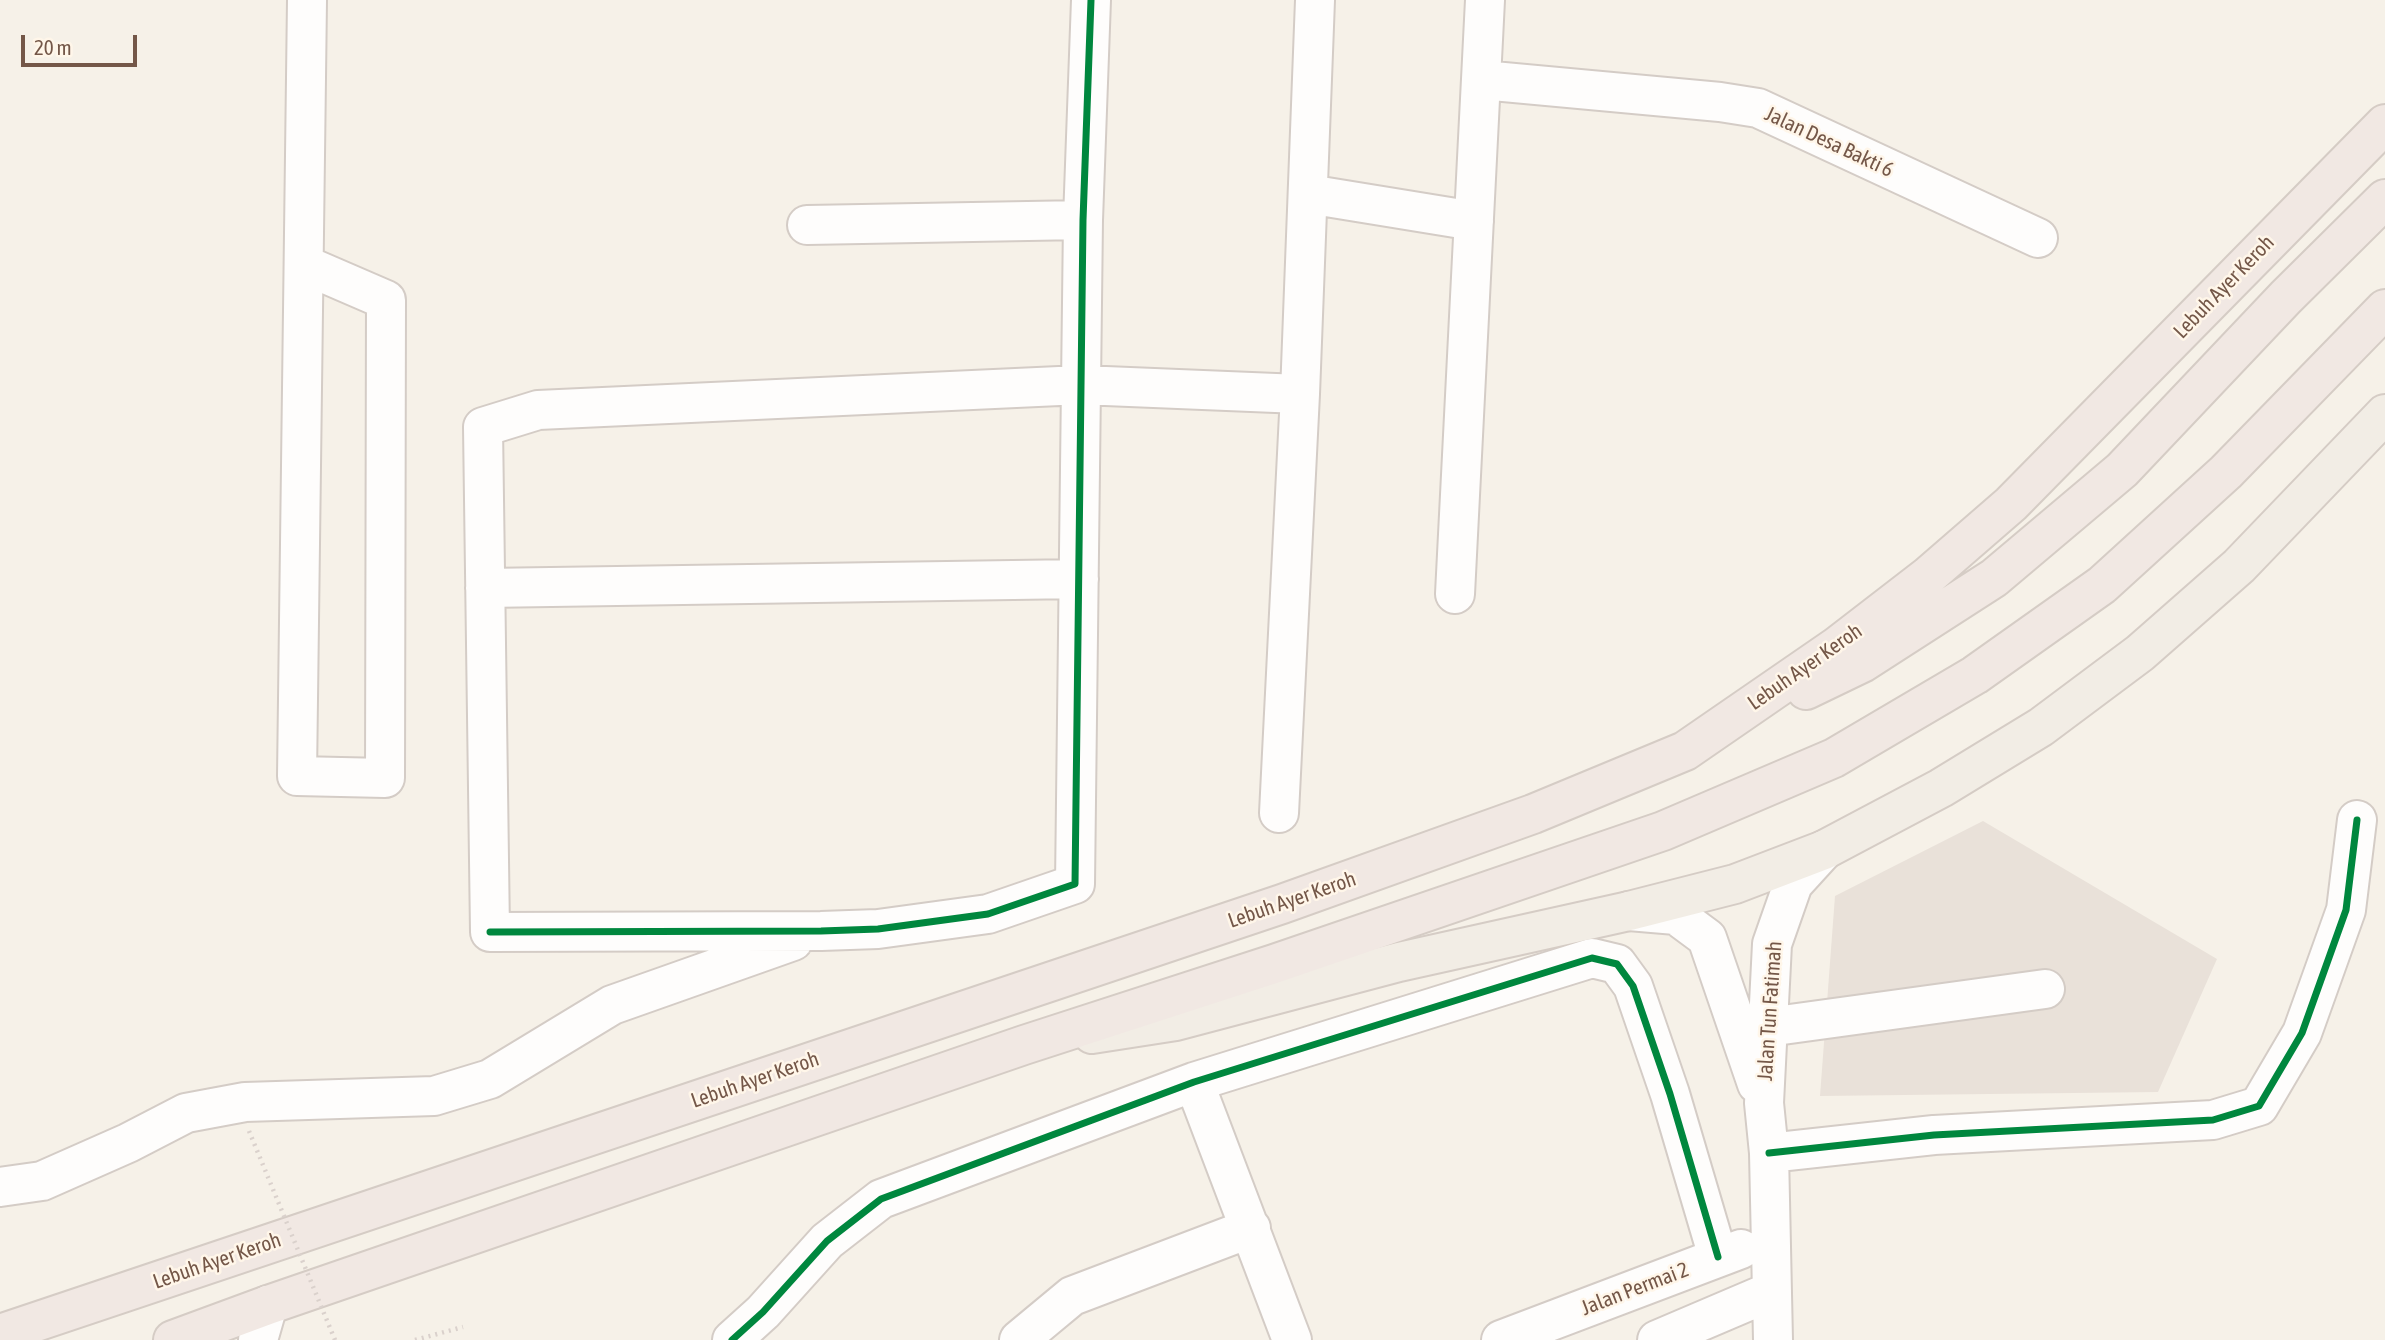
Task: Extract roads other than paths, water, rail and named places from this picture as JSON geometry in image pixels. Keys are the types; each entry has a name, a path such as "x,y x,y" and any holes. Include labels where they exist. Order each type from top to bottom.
{"highway":[{"name":"Lebuh Ayer Keroh","path":"0,1334 1282,904 1533,814 1685,751 1836,647 1928,576 2011,504 2385,124"},
{"path":"1685,751 1862,663 1994,578 2122,470 2286,297 2385,199"},
{"path":"173,1340 263,1322 1024,1045 1274,964 1663,831 1833,758 1975,675 2102,585 2226,472 2385,309"}],"main road":[{"path":"1024,1045 1176,1021 1399,962 1629,911 1735,884 1824,850 1941,788 2040,727 2140,653 2239,566 2385,414"}],"street":[{"path":"304,265 386,300 385,778 297,776 307,0"},
{"path":"1091,0 1083,219 1082,385 1075,884 988,914 878,929 490,932 483,427 538,410 1082,385 1300,394"},
{"path":"1279,813 1300,394 1315,0"},
{"path":"1455,594 1485,0"},
{"name":"Jalan Desa Bakti 6","path":"1482,80 1758,108 2038,239"},
{"path":"1308,194 1474,221"},
{"path":"807,225 1083,219"},
{"path":"485,588 1079,579"},
{"path":"1769,1153 1934,1135 2213,1120 2259,1106 2302,1033 2346,910 2357,820"},
{"name":"Jalan Tun Fatimah","path":"1773,1340 1769,1153 1764,1103 1772,944 1793,884 1824,850"},
{"name":"Jalan Tun Fatimah","path":"1629,911 1676,915 1707,939 1764,1103"},
{"path":"0,1187 42,1181 128,1143 186,1113 245,1102 434,1096 490,1079 612,1005 821,931"},
{"path":"732,1340 770,1326 827,1241 881,1199 1194,1082 1592,958 1617,964 1633,986 1670,1094 1718,1257"},
{"path":"1768,1027 2045,989"},
{"path":"1194,1082 1292,1340"},
{"path":"1019,1340 1072,1296 1251,1228"},
{"name":"Jalan Permai 2","path":"1501,1340 1718,1257 1770,1240"},
{"path":"1657,1340 1772,1292"}]}
